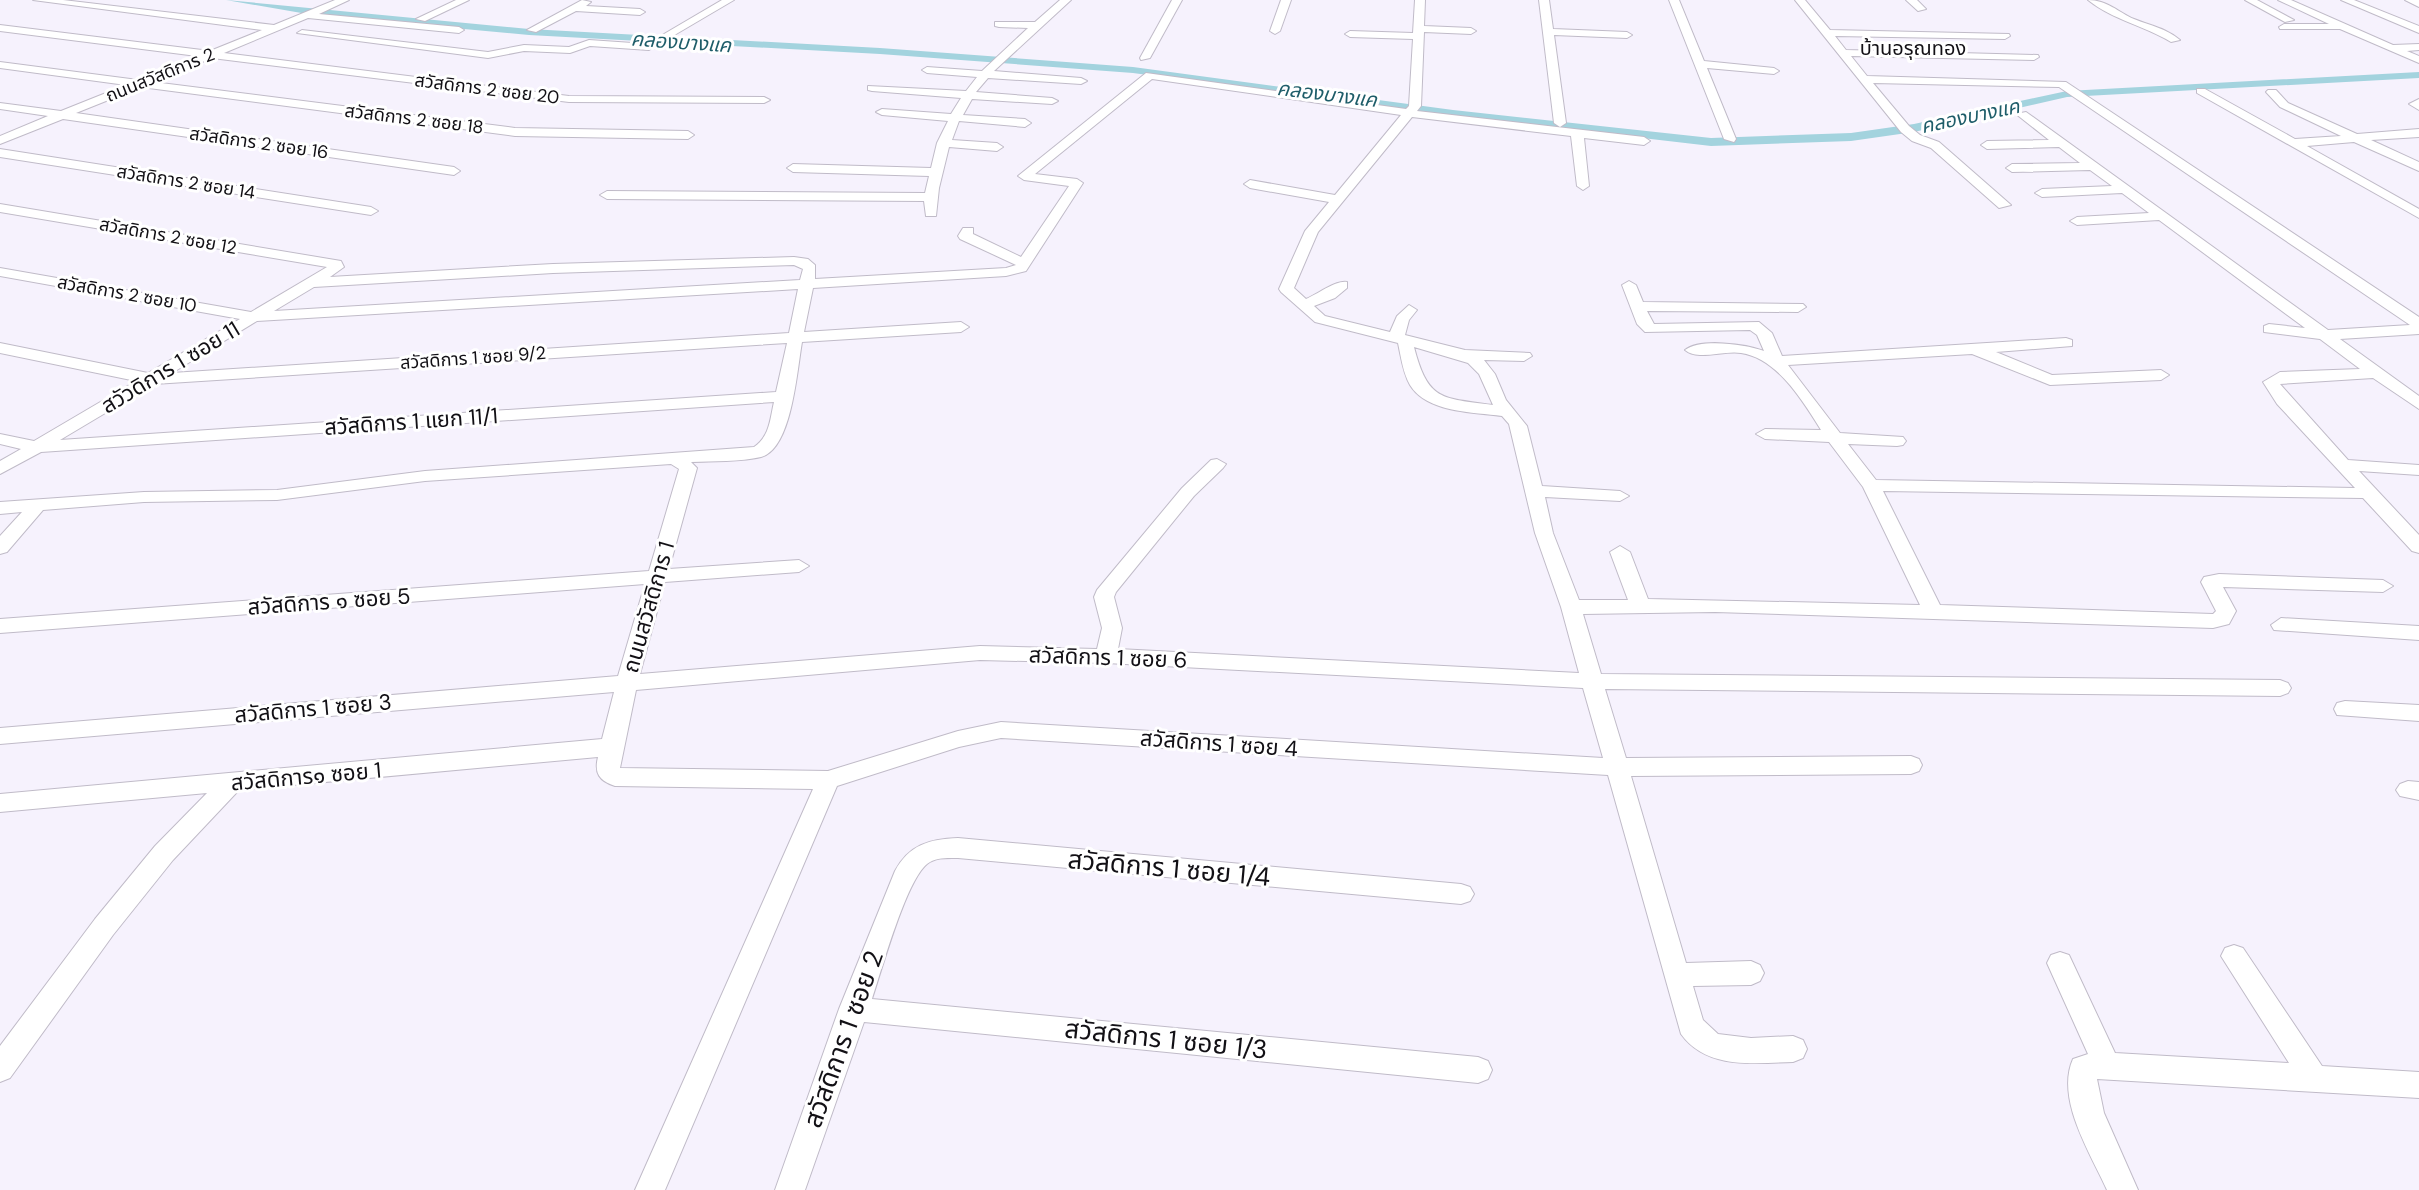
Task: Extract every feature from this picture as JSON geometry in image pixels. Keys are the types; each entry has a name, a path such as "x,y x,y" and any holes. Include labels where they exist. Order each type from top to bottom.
{"street":[{"path":"38,0 276,28"},
{"name":"ถนนสวัสดิการ 2","path":"0,140 344,0"},
{"path":"421,19 464,0"},
{"path":"532,30 590,0"},
{"path":"302,33 488,55 518,49 570,50 589,43 649,47 729,0"},
{"path":"931,213 930,197 943,143 953,117 983,74 1066,0"},
{"path":"1275,31 1286,0"},
{"path":"1420,0 1412,109 1312,231 1286,289 1320,319 1465,355 1524,356"},
{"path":"1544,0 1560,123"},
{"path":"1674,0 1730,139"},
{"path":"1800,0 1912,135 1935,145 2004,205"},
{"path":"1911,0 1921,9"},
{"path":"2093,0 2175,40"},
{"path":"2250,0 2286,24 2344,27"},
{"path":"2283,0 2419,60"},
{"path":"2346,0 2419,30"},
{"path":"2410,0 2419,4"},
{"path":"1145,58 1174,4"},
{"path":"574,8 640,12"},
{"path":"307,16 459,30"},
{"path":"999,24 1037,25"},
{"path":"372,42 407,25"},
{"path":"1920,26 1978,81"},
{"name":"สวัสดิการ 2 ซอย 20","path":"0,28 569,99 764,100"},
{"path":"1350,34 1471,31"},
{"path":"1548,32 1627,35"},
{"path":"1829,33 2005,36"},
{"path":"2392,48 2419,47"},
{"path":"1845,53 2034,57"},
{"path":"1700,64 1774,71"},
{"name":"สวัสดิการ 2 ซอย 18","path":"0,65 515,132 688,135"},
{"path":"927,70 1081,81"},
{"path":"255,317 1006,272 1021,268 1077,183 1024,176 1150,75 1644,141"},
{"path":"1864,79 2062,84 2411,313 2419,326 2325,335 2269,329"},
{"path":"872,88 1052,101"},
{"path":"2201,91 2419,214"},
{"path":"2272,92 2284,105 2419,167"},
{"name":"สวัสดิการ 2 ซอย 16","path":"0,106 454,171"},
{"path":"882,112 1025,123"},
{"path":"2022,114 2419,404"},
{"path":"1577,133 1583,186"},
{"path":"2292,143 2419,133"},
{"path":"943,143 997,147"},
{"path":"1987,145 2062,143"},
{"name":"สวัสดิการ 2 ซอย 14","path":"0,153 371,211"},
{"path":"2012,168 2094,166"},
{"path":"793,168 936,172"},
{"path":"1250,184 1337,199"},
{"path":"2042,193 2125,189"},
{"path":"607,195 930,197"},
{"name":"สวัสดิการ 2 ซอย 12","path":"0,208 336,264"},
{"path":"2077,221 2162,216"},
{"path":"968,231 965,236 1024,263"},
{"path":"0,508 144,497 277,495 398,478 750,454 766,448 776,432 810,268 807,264 794,261 519,268 312,283"},
{"name":"สวัวดิการ 1 ซอย 11","path":"0,469 312,283 337,267 336,264"},
{"name":"สวัสดิการ 2 ซอย 10","path":"0,272 255,317"},
{"path":"1304,305 1330,295 1342,285"},
{"path":"1629,285 1645,324 1654,331 1754,325 1764,333 1776,361 1871,485 1934,613"},
{"path":"1637,306 1798,307"},
{"path":"1409,310 1402,319 1400,340 1419,388 1426,394 1454,403 1508,412"},
{"name":"สวัสดิการ 1 ซอย 9/2","path":"151,379 961,327"},
{"path":"1693,350 1743,348 1776,361 2066,343"},
{"path":"0,348 151,379"},
{"path":"1973,348 2050,380 2161,375"},
{"path":"1465,355 1486,368 1499,400 1517,419 1544,533 1571,607 1696,1036 1704,1042 1727,1049 1793,1049"},
{"path":"2376,373 2280,377 2271,382 2272,388 2419,547"},
{"name":"สวัสดิการ 1 แยก 11/1","path":"38,447 783,396"},
{"path":"1765,434 1897,441"},
{"path":"0,439 38,447"},
{"name":"ถนนสวัสดิการ 1","path":"676,459 688,468 627,681 608,772 615,777 828,780"},
{"path":"1106,656 1112,628 1104,597 1107,590 1188,492 1217,464"},
{"path":"2343,465 2419,470"},
{"path":"1871,485 2357,494"},
{"path":"1535,491 1620,496"},
{"path":"0,548 39,504"},
{"path":"2391,518 2419,519"},
{"path":"1620,552 1640,606"},
{"name":"สวัสดิการ ๑ ซอย 5","path":"0,626 799,566"},
{"path":"1571,607 1715,605 2213,621 2222,619 2226,611 2213,591 2211,582 2219,580 2383,586"},
{"path":"2281,625 2419,633"},
{"name":"สวัสดิการ 1 ซอย 6","path":"627,681 957,654 1106,656 1591,681 2280,688"},
{"name":"สวัสดิการ 1 ซอย 3","path":"0,736 627,681"},
{"path":"2345,709 2419,713"},
{"name":"สวัสดิการ 1 ซอย 4","path":"828,780 958,739 1001,730 1616,767 1911,765"},
{"name":"สวัสดิการ๑ ซอย 1","path":"0,803 612,747"},
{"path":"650,1190 828,780"},
{"path":"0,1069 164,853 231,783"},
{"name":"สวัสดิการ 1 ซอย 1/4","path":"898,889 910,863 921,853 939,847 1461,894"},
{"name":"สวัสดิการ 1 ซอย 2","path":"790,1190 898,889"},
{"path":"2234,956 2314,1078"},
{"path":"2060,963 2107,1065"},
{"path":"1677,975 1751,973"},
{"name":"สวัสดิการ 1 ซอย 1/3","path":"853,1009 1478,1070"},
{"path":"2123,1190 2086,1104 2081,1079 2083,1068 2107,1065 2419,1085"}],"waterway":[{"name":"คลองบางแค","path":"231,0 313,12 529,32 880,51 1133,70 1453,113 1711,142 1851,137 1914,128 2067,94 2419,75"}],"district":[{"name":"บ้านอรุณทอง","path":"1913,48"}]}
